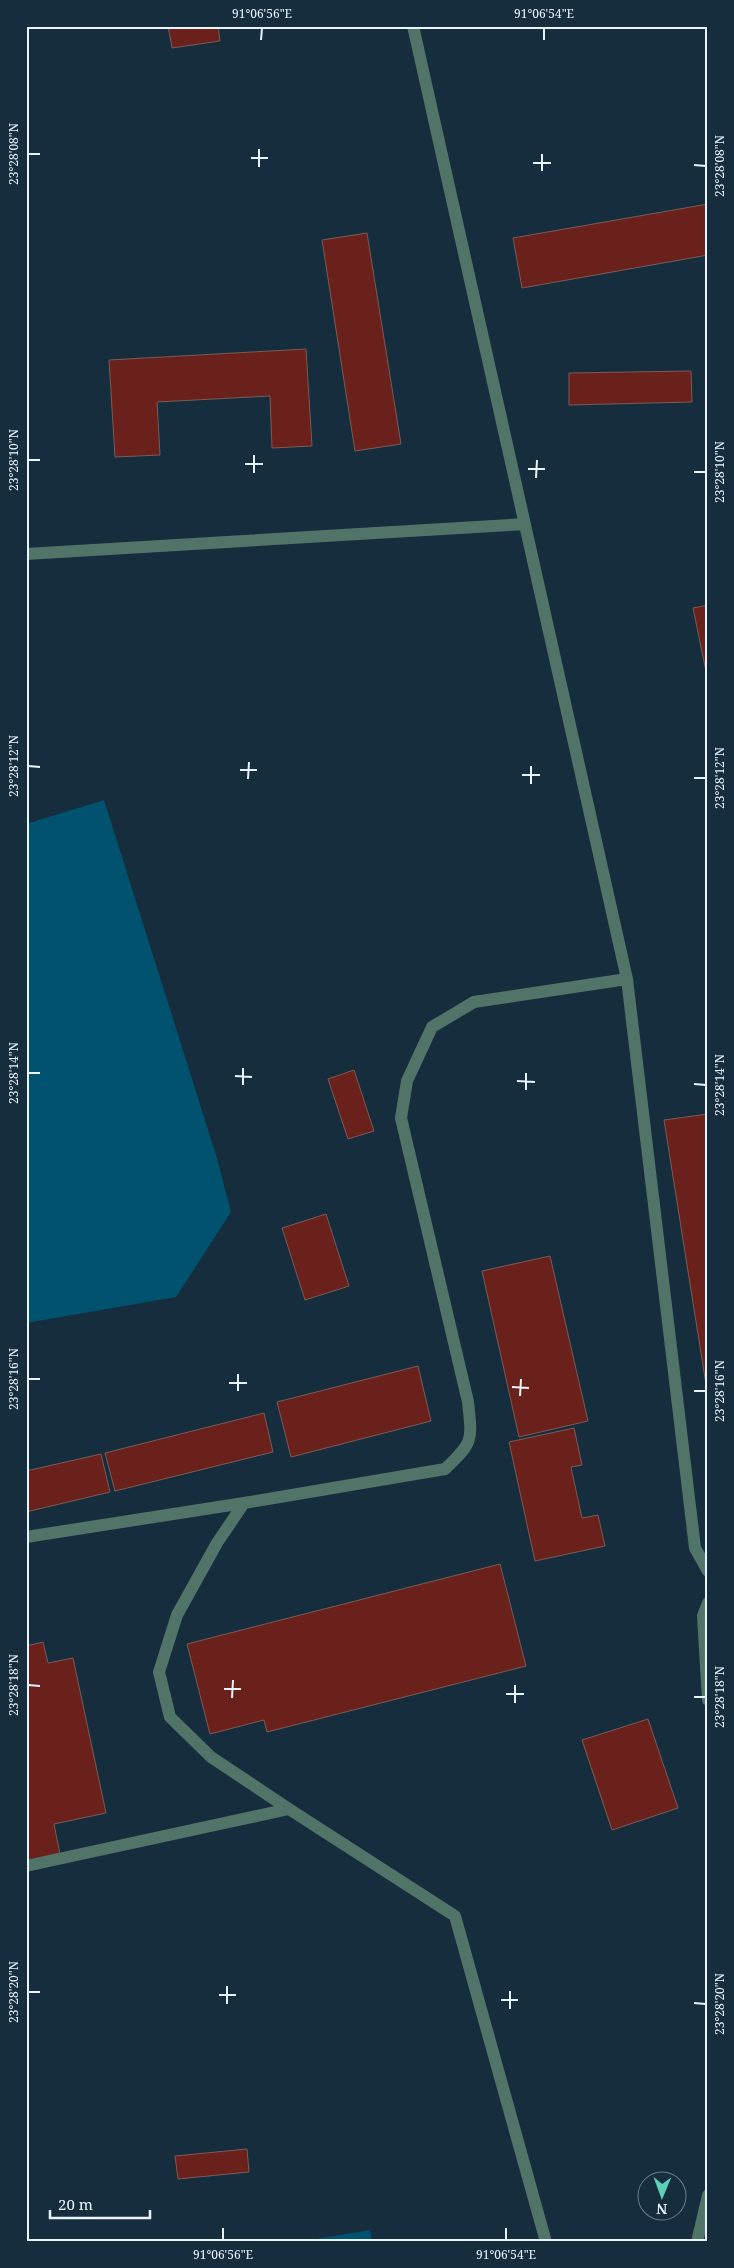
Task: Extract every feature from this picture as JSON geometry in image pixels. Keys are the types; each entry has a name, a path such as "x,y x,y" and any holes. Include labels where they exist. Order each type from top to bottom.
{"street":[{"path":"413,26 627,979 695,1548 708,1571"},
{"path":"26,554 525,524"},
{"path":"26,1537 445,1469 466,1450 471,1432 468,1402 401,1118 407,1081 432,1027 474,1002 627,979"},
{"path":"244,1503 217,1543 177,1615 159,1672 170,1717 211,1757 455,1916 546,2242"},
{"path":"708,1603 703,1616 708,1700"},
{"path":"26,1866 289,1809"},
{"path":"697,2242 708,2195"}],"water":[{"path":"104,800 216,1155 231,1212 176,1297 26,1323 26,824"},
{"path":"370,2230 372,2242 298,2242"}],"building":[{"path":"168,26 218,26 220,41 172,48"},
{"path":"708,204 708,255 522,288 513,238"},
{"path":"367,233 401,444 355,451 322,240"},
{"path":"306,349 312,446 272,448 270,396 157,402 160,455 115,457 109,360"},
{"path":"691,371 692,402 569,405 569,373"},
{"path":"708,605 708,681 693,608"},
{"path":"354,1070 374,1131 348,1139 328,1079"},
{"path":"708,1114 708,1397 664,1120"},
{"path":"326,1214 349,1286 305,1300 282,1228"},
{"path":"550,1256 588,1421 519,1437 482,1271"},
{"path":"418,1366 431,1421 291,1457 277,1402"},
{"path":"264,1413 273,1452 115,1491 105,1453"},
{"path":"574,1428 582,1465 571,1467 582,1518 598,1515 605,1546 535,1561 509,1442"},
{"path":"101,1454 110,1492 26,1512 26,1471"},
{"path":"500,1564 526,1666 267,1732 264,1720 210,1734 187,1644"},
{"path":"43,1642 48,1663 73,1658 106,1813 54,1824 60,1854 28,1861 26,1646"},
{"path":"648,1719 678,1808 612,1830 582,1740"},
{"path":"247,2149 249,2172 178,2179 175,2156"}]}
